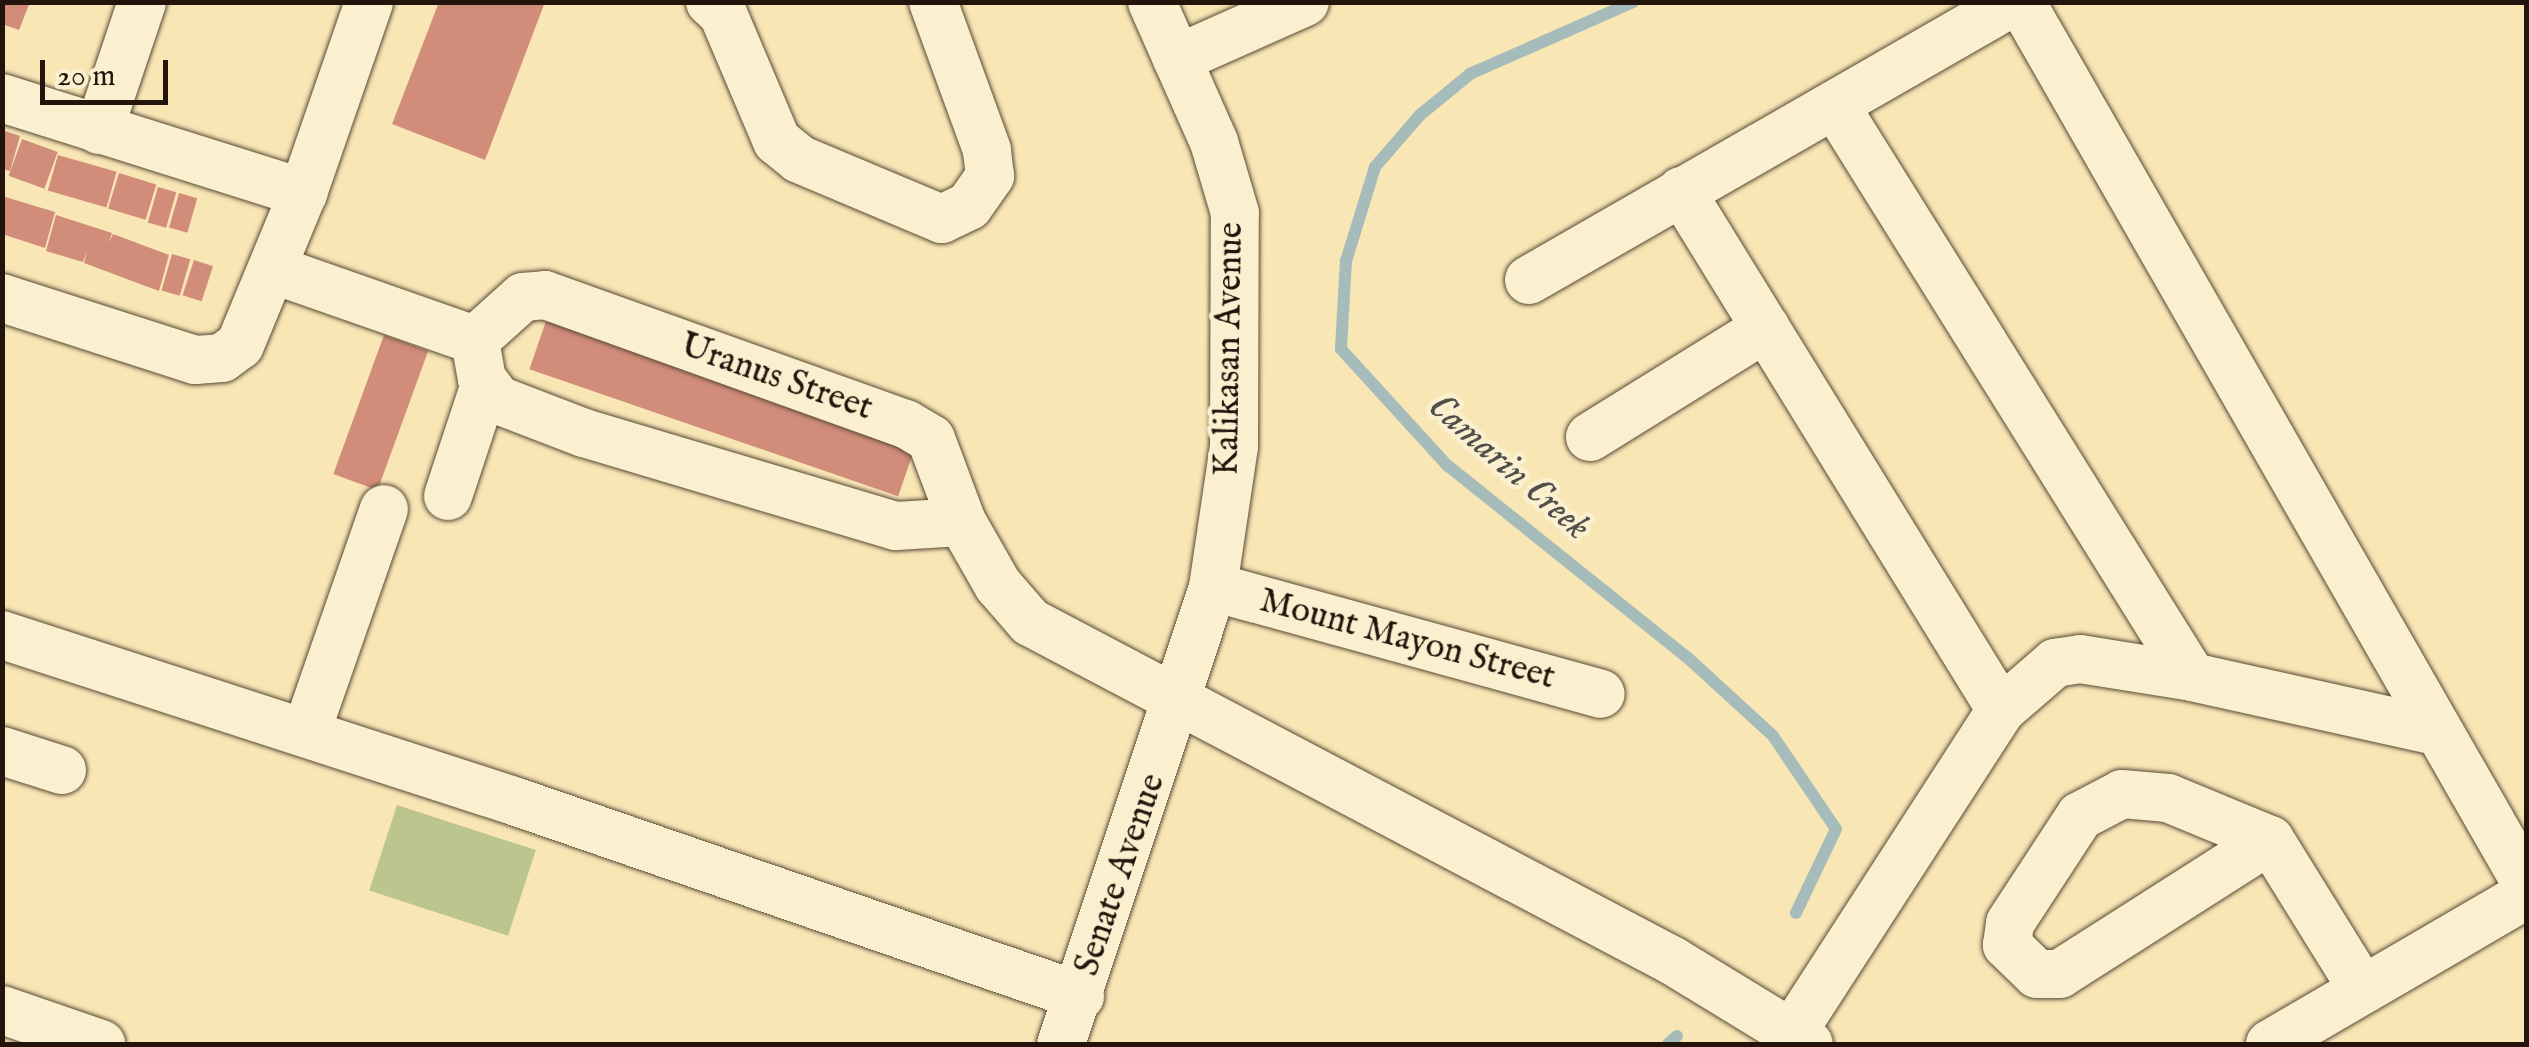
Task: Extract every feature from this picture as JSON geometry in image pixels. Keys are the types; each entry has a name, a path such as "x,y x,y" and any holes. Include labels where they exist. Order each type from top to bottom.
{"street":[{"path":"98,130 142,2"},
{"path":"2,298 195,360 222,358 240,345 303,193 369,2"},
{"path":"710,2 723,14 777,141 798,159 942,219 969,206 990,176 987,150 933,2"},
{"name":"Kalikasan Avenue","path":"1152,2 1214,142 1235,213 1234,446 1213,587 1179,705"},
{"path":"1177,59 1305,2"},
{"path":"1528,280 1836,107 2013,2"},
{"path":"2022,2 2435,731 2526,883"},
{"path":"2,98 303,193"},
{"path":"1836,107 2192,677"},
{"path":"1681,191 2002,710"},
{"path":"272,269 480,362 498,400 532,413 766,492 896,526 962,522"},
{"name":"Uranus Street","path":"480,362 523,297 545,295 906,424 930,440 962,522 998,585 1030,622 1179,705 1673,962 1787,1031"},
{"path":"1590,437 1766,328"},
{"path":"448,496 480,362"},
{"path":"306,733 384,509"},
{"name":"Mount Mayon Street","path":"1213,587 1602,694"},
{"path":"2,635 306,733 1080,996"},
{"path":"1787,1031 2002,710 2055,663 2080,658 2192,677 2435,731"},
{"name":"Senate Avenue","path":"1061,1044 1179,705"},
{"path":"2,751 62,770"},
{"path":"2270,840 2060,974 2038,974 2007,945 2010,924 2059,846 2099,801 2122,794 2168,798 2270,840 2363,990"},
{"path":"2270,1044 2526,895"},
{"path":"2,1010 102,1044"}],"green space":[{"path":"397,805 536,850 508,936 369,891"}],"building":[{"path":"2,2 30,2 19,30 2,24"},
{"path":"439,2 545,2 485,160 392,124"},
{"path":"2,130 20,136 10,171 2,169"},
{"path":"22,139 58,152 44,189 9,176"},
{"path":"58,155 117,172 106,207 48,191"},
{"path":"119,173 156,184 145,220 108,208"},
{"path":"158,187 176,192 166,228 148,223"},
{"path":"179,193 197,198 187,233 169,228"},
{"path":"2,196 55,212 45,248 2,234"},
{"path":"56,215 112,233 109,243 113,234 169,255 159,291 84,263 87,251 83,262 46,251"},
{"path":"172,254 190,259 180,296 162,291"},
{"path":"194,260 213,266 202,301 183,295"},
{"path":"546,321 915,448 898,496 529,369"},
{"path":"384,335 428,351 378,490 333,474"}],"waterway":[{"name":"Camarin Creek","path":"1633,2 1470,74 1420,115 1375,167 1346,261 1341,349 1447,465 1688,658 1773,736 1836,829 1796,913"},
{"name":"Camarin Creek","path":"1668,1044 1677,1036"}]}
